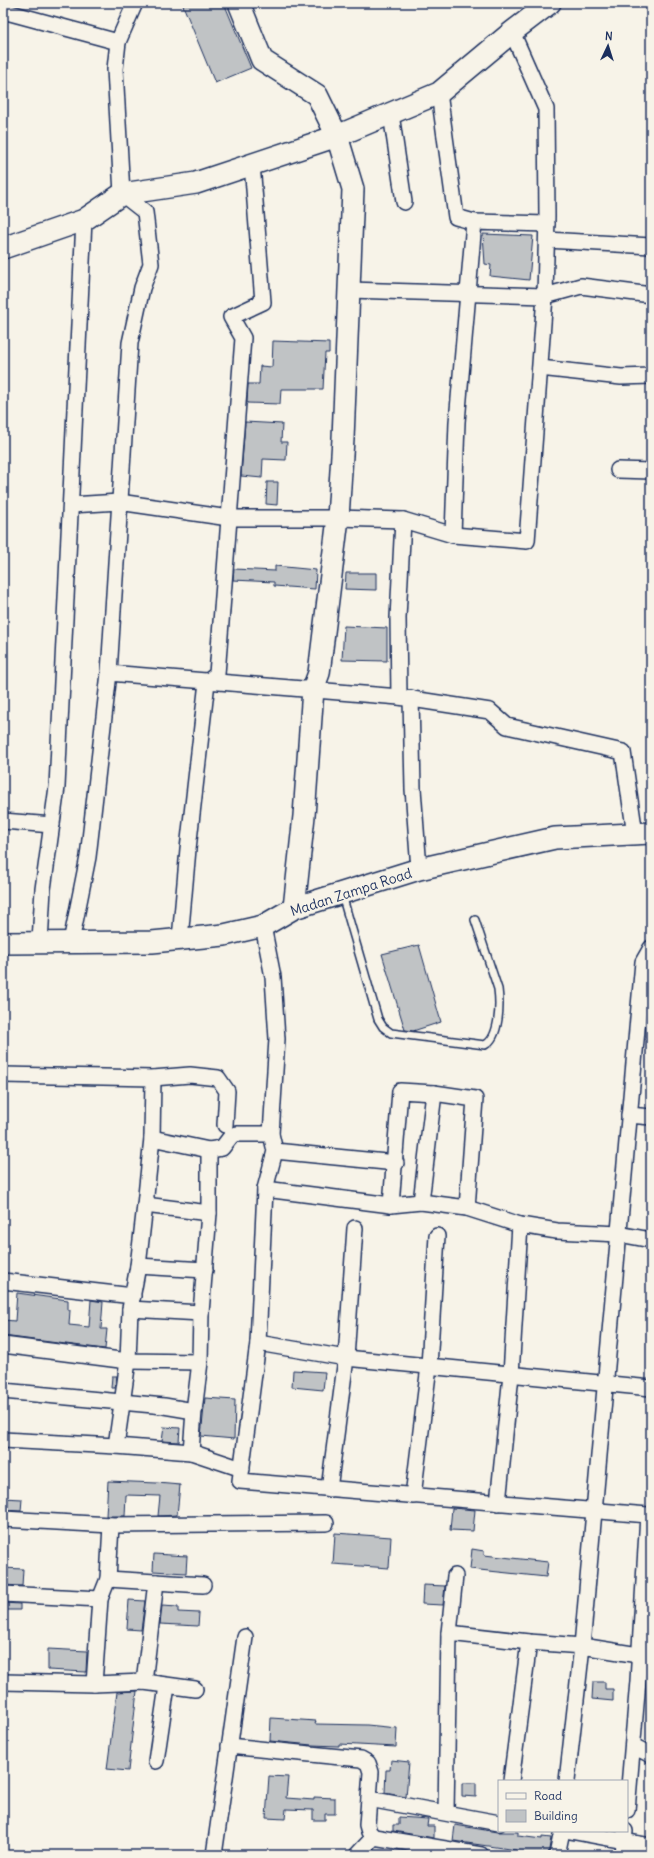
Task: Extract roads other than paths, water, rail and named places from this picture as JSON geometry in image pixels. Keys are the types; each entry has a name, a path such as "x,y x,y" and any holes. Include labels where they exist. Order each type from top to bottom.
{"street":[{"path":"71,942 88,857 109,673 130,343 142,288 151,264 145,212 122,194 115,68 118,42 135,3"},
{"path":"239,3 262,60 317,95 337,136 353,189 343,439 338,518 319,673 313,689 304,816 294,908"},
{"path":"3,248 84,220 122,194 196,183 337,136 439,93 512,32 550,3"},
{"path":"3,11 118,42"},
{"path":"71,505 119,502 229,518 338,518 403,520 453,534 527,541 545,296 547,240 546,109 512,32"},
{"path":"439,93 456,217 474,222 547,224"},
{"path":"390,114 404,202"},
{"path":"180,939 188,849 207,682 217,674 243,338 231,317 263,302 252,164"},
{"path":"40,942 43,889 57,787 84,220"},
{"path":"453,534 457,422 474,222"},
{"path":"547,240 651,246"},
{"path":"349,290 545,296 581,286 651,295"},
{"path":"540,368 621,376 651,376"},
{"path":"618,470 651,471"},
{"path":"403,520 398,618 419,869"},
{"path":"109,673 207,682 313,689 405,698 490,710 507,726 623,752 643,833"},
{"path":"3,821 52,825"},
{"name":"Madan Zampa Road","path":"3,943 152,942 224,935 263,926 294,908 419,869 555,838 643,833"},
{"path":"263,926 273,977 277,1039 271,1134 275,1151 265,1189 258,1343 240,1481 594,1511 649,1514 645,1656 633,1746 628,1799"},
{"path":"567,1780 582,1646 644,962 651,948"},
{"path":"3,1075 153,1078 190,1075 218,1078 226,1091 225,1125"},
{"path":"116,1446 128,1361 131,1303 138,1266 152,1138 153,1078"},
{"path":"391,1205 396,1163 400,1091 434,1093 475,1099 467,1208"},
{"path":"421,1202 434,1093"},
{"path":"629,1115 651,1117"},
{"path":"152,1138 209,1150 222,1148 232,1135 271,1134"},
{"path":"191,1452 200,1362 201,1313 209,1213 209,1150"},
{"path":"275,1151 396,1163"},
{"path":"265,1189 391,1205 421,1202 467,1208 520,1225 557,1231 619,1234 651,1240"},
{"path":"145,1205 209,1213"},
{"path":"498,1503 511,1374 520,1225"},
{"path":"329,1489 346,1358 355,1228"},
{"path":"413,1496 429,1366 437,1236"},
{"path":"138,1266 205,1270"},
{"path":"3,1281 131,1303 201,1313"},
{"path":"258,1343 346,1358 651,1388"},
{"path":"3,1345 128,1361 200,1362"},
{"path":"3,1391 164,1406 194,1411"},
{"path":"3,1440 116,1446 191,1452 242,1469"},
{"path":"3,1519 111,1525 326,1523"},
{"path":"94,1684 100,1599 108,1579 111,1525"},
{"path":"446,1812 449,1633 455,1576"},
{"path":"108,1579 203,1586"},
{"path":"144,1682 156,1582"},
{"path":"3,1594 100,1599"},
{"path":"449,1633 582,1646 645,1656"},
{"path":"214,1855 245,1637"},
{"path":"511,1780 529,1642"},
{"path":"3,1682 94,1684 144,1682 195,1689"},
{"path":"156,1761 167,1686"},
{"path":"229,1746 361,1759 368,1763 372,1772 366,1825 369,1832 374,1837 480,1855"},
{"path":"633,1746 651,1755"},
{"path":"369,1799 498,1823"},
{"path":"557,1855 562,1832"},
{"path":"584,1832 625,1835 651,1846"},
{"path":"623,1855 625,1835"},
{"path":"357,1855 374,1837"}],"lane":[{"path":"341,893 378,1019 383,1027 391,1033 485,1045 490,1042 495,1034 500,1001 498,990 475,920"}]}
